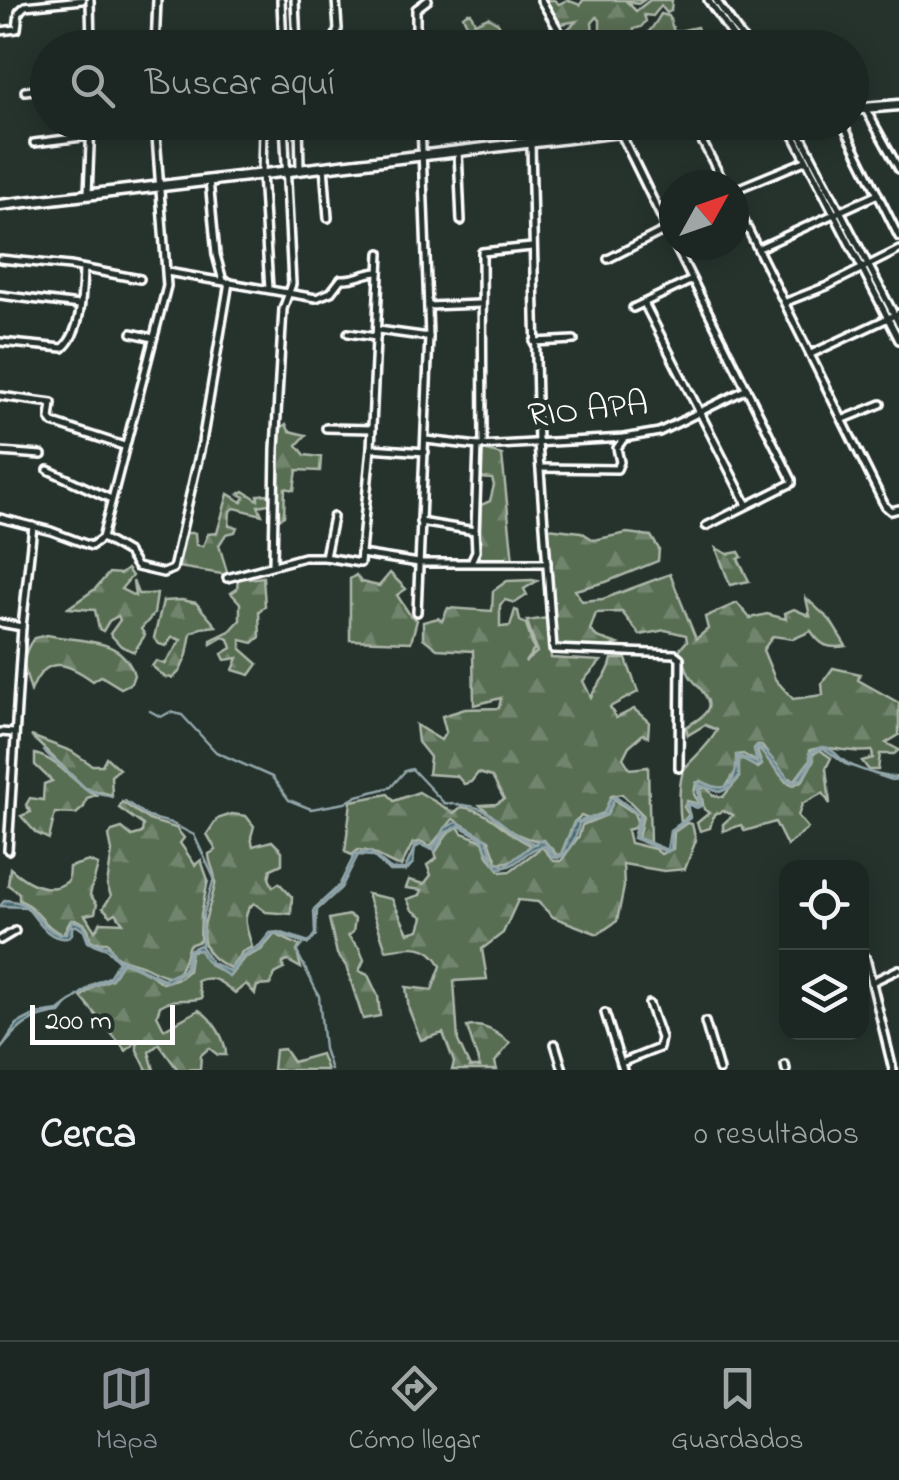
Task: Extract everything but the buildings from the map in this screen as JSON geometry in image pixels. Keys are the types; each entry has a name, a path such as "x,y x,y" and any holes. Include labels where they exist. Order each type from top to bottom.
{"main road":[{"path":"869,108 899,104"},
{"path":"0,205 551,140"}],"street":[{"path":"0,31 16,29 19,12 25,6 82,0"},
{"path":"90,0 91,30"},
{"path":"156,30 157,0"},
{"path":"282,0 282,30"},
{"path":"295,0 296,30"},
{"path":"336,0 338,30"},
{"path":"416,30 416,9 428,0"},
{"path":"541,0 558,30"},
{"path":"708,0 728,30"},
{"path":"716,0 737,30"},
{"path":"26,91 30,90"},
{"path":"869,115 899,169"},
{"path":"34,143 58,140"},
{"path":"88,194 91,140"},
{"path":"0,518 92,546 102,538 167,286 156,140"},
{"path":"263,140 270,289"},
{"path":"273,565 274,449 283,308 292,292 285,140"},
{"path":"299,140 300,169"},
{"path":"417,612 429,337 422,140"},
{"path":"530,140 538,443 555,651 675,654 680,658 679,768"},
{"path":"623,140 659,213"},
{"path":"701,140 717,170"},
{"path":"800,140 899,324"},
{"path":"851,140 899,237"},
{"path":"458,151 461,221"},
{"path":"749,184 810,159"},
{"path":"324,166 328,218"},
{"path":"102,538 128,553 137,567 163,573 173,569 202,442 226,282 216,256 209,179"},
{"path":"759,248 878,194"},
{"path":"749,229 885,506 895,510"},
{"path":"608,259 659,233"},
{"path":"471,563 476,551 485,366 482,252 532,246"},
{"path":"786,302 899,250"},
{"path":"227,578 304,557 325,556 360,563 371,448 380,253"},
{"path":"0,258 140,279"},
{"path":"682,260 792,483 706,526"},
{"path":"0,342 62,348 76,327 82,269"},
{"path":"167,272 316,298 331,292 341,280 379,272"},
{"path":"632,308 692,280"},
{"path":"0,295 79,305"},
{"path":"644,303 748,504"},
{"path":"428,306 481,304"},
{"path":"894,316 899,340"},
{"path":"812,354 894,316"},
{"path":"132,333 153,338"},
{"path":"348,333 429,337"},
{"path":"534,342 574,340"},
{"name":"RIO APA","path":"426,440 480,446 624,438 660,432 747,390"},
{"path":"0,396 52,403 53,423 124,446"},
{"path":"844,419 881,404"},
{"path":"326,428 372,429"},
{"path":"540,468 617,469 620,462 616,448 624,438"},
{"path":"371,448 425,452"},
{"path":"0,452 42,455"},
{"path":"48,470 110,499"},
{"path":"325,556 333,517"},
{"path":"420,522 475,531"},
{"path":"8,850 22,627 33,526"},
{"path":"361,554 419,563 547,563"},
{"path":"0,623 22,627"},
{"path":"0,732 14,733"},
{"path":"0,940 15,931"},
{"path":"869,970 893,1070"},
{"path":"872,982 899,970"},
{"path":"605,1014 622,1066 659,1048 661,1038 649,1004"},
{"path":"704,1022 719,1070"},
{"path":"555,1044 563,1070"}],"green space":[{"path":"540,0 559,4 567,0 580,5 583,0 644,0 638,4 627,2 636,11 650,0 672,0 671,11 667,13 661,6 653,16 644,15 646,21 634,30 600,30 597,17 593,30 566,30 577,21 555,25"},
{"path":"471,13 475,23 488,17 502,30 467,30 463,16"},
{"path":"661,14 669,16 673,30 650,30"},
{"path":"286,424 289,431 306,435 297,445 305,455 321,457 320,471 297,470 294,490 285,488 284,516 279,519 277,431"},
{"path":"480,449 502,455 513,561 479,560 481,505 490,501 494,485 492,479 482,478"},
{"path":"244,491 258,500 258,495 267,494 274,503 258,506 262,515 235,508 230,511 229,526 237,527 219,545 228,575 178,567 182,540 187,533 195,533 196,545 203,546 208,534 217,533 228,494 242,502 245,497 239,494"},
{"path":"548,528 581,532 594,540 627,533 651,536 659,549 658,561 575,590 582,601 603,599 670,574 696,639 708,629 705,617 737,603 750,618 767,614 786,619 785,613 794,609 810,616 806,598 830,620 846,646 826,645 811,631 793,639 773,636 763,650 775,679 793,699 823,695 822,683 833,668 860,674 858,680 899,703 899,735 886,743 899,750 880,754 878,770 869,770 862,761 873,758 872,751 810,750 810,760 795,780 786,777 757,745 757,762 743,754 736,755 736,771 726,787 696,783 694,794 699,804 687,801 684,807 689,815 681,823 683,773 717,730 705,725 688,735 686,727 703,715 709,705 679,650 687,641 686,635 665,630 640,635 622,612 596,613 590,630 597,637 618,644 602,649 556,647"},
{"path":"716,548 728,554 739,552 742,557 738,559 749,581 730,585"},
{"path":"127,569 132,576 121,589 135,596 133,581 138,594 157,594 154,614 141,629 145,635 134,652 110,634 120,620 118,616 103,631 99,629 95,610 68,608 95,589 109,573 121,574"},
{"path":"390,573 406,589 397,595 417,620 411,642 350,640 350,579 356,575 361,582 379,586"},
{"path":"238,577 249,579 263,577 265,606 259,611 260,637 253,643 241,640 241,649 258,664 250,675 233,670 238,658 225,660 222,654 232,648 229,639 223,637 211,644 211,640 230,631 240,620 240,603 231,593 237,589"},
{"path":"507,581 537,581 524,589 527,595 515,603 505,600 500,605 500,627 510,626 515,610 526,624 534,650 525,662 537,652 527,621 548,618 551,658 601,661 583,681 591,697 612,659 626,659 638,692 610,707 616,718 634,709 649,722 648,737 643,734 629,746 623,758 630,769 648,767 650,843 638,839 643,815 622,794 611,796 604,813 588,819 581,816 574,822 561,854 557,855 544,840 518,835 480,805 504,799 492,777 478,773 464,784 457,776 428,774 430,757 418,742 416,725 441,740 446,732 442,716 465,709 499,708 501,698 474,705 473,651 437,649 423,638 423,622 438,618 442,621 448,608 492,611 493,591"},
{"path":"163,601 196,603 216,626 191,633 180,671 173,678 165,677 152,666 156,661 165,664 181,640 172,637 166,646 154,638"},
{"path":"47,635 110,647 128,662 134,675 131,683 121,688 101,676 93,681 74,669 58,665 43,671 31,691 25,670 26,652 34,638"},
{"path":"31,736 71,751 92,765 102,765 106,757 119,769 111,776 112,795 85,788"},
{"path":"820,750 831,758 826,768 830,804 823,793 802,804 798,816 808,828 787,846 775,822 745,831 741,825 723,831 723,824 733,815 723,811 714,814 710,828 700,831 697,823 709,813 704,809 700,789 706,787 713,795 723,797 739,778 739,758 758,768 762,765 757,751 786,782 794,785 803,780 814,760 812,755"},
{"path":"35,754 52,761 96,795 87,798 76,814 55,813 49,839 36,833 21,816 31,812 26,805 30,798 43,800 44,784 52,781 35,765"},
{"path":"419,792 454,813 461,807 481,813 531,845 512,860 497,862 489,840 453,819 430,847 422,842 413,843 401,866 365,851 358,850 352,855 345,852 351,801 388,794 394,801"},
{"path":"614,800 634,813 637,821 634,828 627,830 630,843 661,854 673,849 674,832 692,824 696,840 685,869 664,871 623,864 624,887 617,921 598,934 553,917 538,902 518,900 503,933 482,949 487,979 454,981 458,1041 470,1067 480,1067 467,1027 485,1028 510,1043 495,1062 497,1070 452,1070 454,1062 443,1033 421,1040 409,1010 406,987 432,990 441,966 425,949 386,950 367,894 392,899 408,933 419,930 423,917 412,910 407,899 420,895 422,890 406,888 409,880 424,884 431,875 427,865 437,858 435,853 448,833 458,827 462,833 483,841 488,856 501,872 510,871 542,847 554,861 561,861 582,825 607,815"},
{"path":"122,802 149,820 176,828 184,838 180,843 195,865 201,860 208,880 200,941 189,945 176,975 119,958 107,942 90,939 82,922 71,920 63,934 56,931 19,900 19,893 8,885 10,868 30,882 53,887 68,881 69,867 89,861 98,865 90,895 97,904 95,913 85,915 95,931 101,922 123,923 116,913 111,916 103,908 111,896 107,885 112,851 109,836 122,828 132,836 142,833 143,825 119,808"},
{"path":"232,814 246,816 254,826 253,846 272,841 282,851 282,864 271,869 269,878 273,887 279,883 292,897 291,914 266,912 254,903 249,908 246,924 252,947 242,952 230,968 208,952 203,932 215,881 209,854 216,850 207,834 217,819"},
{"path":"348,915 355,919 353,932 348,936 364,960 359,971 368,975 378,996 380,1016 363,1019 346,966 337,954 329,919"},
{"path":"275,934 300,946 297,951 301,968 288,961 283,963 284,969 275,974 270,985 257,986 255,994 246,984 235,993 217,981 203,979 197,981 202,998 160,1006 157,1015 164,1029 199,1010 217,1030 226,1055 218,1055 209,1048 201,1055 200,1069 178,1070 159,1044 149,1052 154,1070 147,1070 137,1041 126,1051 81,997 112,979 122,962 146,971 162,983 179,978 188,971 191,951 200,950 210,965 230,976 244,958 261,950"},
{"path":"284,1049 293,1062 321,1054 327,1070 273,1070 275,1050"}],"water":[{"path":"757,746 790,780 796,781 811,760 809,753 822,747 863,770 845,764 823,748 811,753 813,761 802,779 793,783 785,779 758,748 761,765 738,757 739,776 730,788 720,792 699,785 701,806 687,804 689,811 686,803 699,805 697,784 730,784 737,755 757,763"},
{"path":"616,797 641,816 636,837 667,850 670,831 690,816 672,832 671,849 667,852 633,838 639,815 615,798 606,815 579,823 572,843 566,852 558,858 552,857 545,846 505,867 498,868 494,862 505,866 539,840 545,842 555,856 562,854 575,822 603,815 611,798"},
{"path":"457,822 487,839 494,861 483,839 459,826 445,833 435,851 422,845 433,848 445,828"},
{"path":"416,844 421,845 415,848 413,863 406,871 390,871 373,856 358,855 341,888 317,910 316,935 308,944 274,933 260,949 243,957 229,976 206,961 200,950 191,950 186,970 167,982 122,961 112,978 75,999 109,977 119,961 107,949 88,942 77,926 72,926 72,934 67,938 54,936 26,907 0,906 5,900 24,905 60,935 66,933 72,921 81,924 91,942 109,946 116,957 164,979 184,970 189,950 200,945 211,962 229,971 241,956 260,945 270,933 279,932 309,942 315,934 314,909 339,886 355,854 370,852 390,869 405,869"},
{"path":"66,1005 60,1013 26,1024 0,1050 17,1024 36,1014 59,1011"}],"waterway":[{"path":"150,711 161,717 170,712 182,715 216,752 272,777 289,800 311,809 345,803 391,787 405,771 412,769 444,803 479,808 536,844"},
{"path":"44,751 86,789 112,797"},
{"path":"125,801 148,817 194,835 214,878 203,916 202,945"},
{"path":"303,945 297,952 319,996 324,1049 331,1070"}]}
